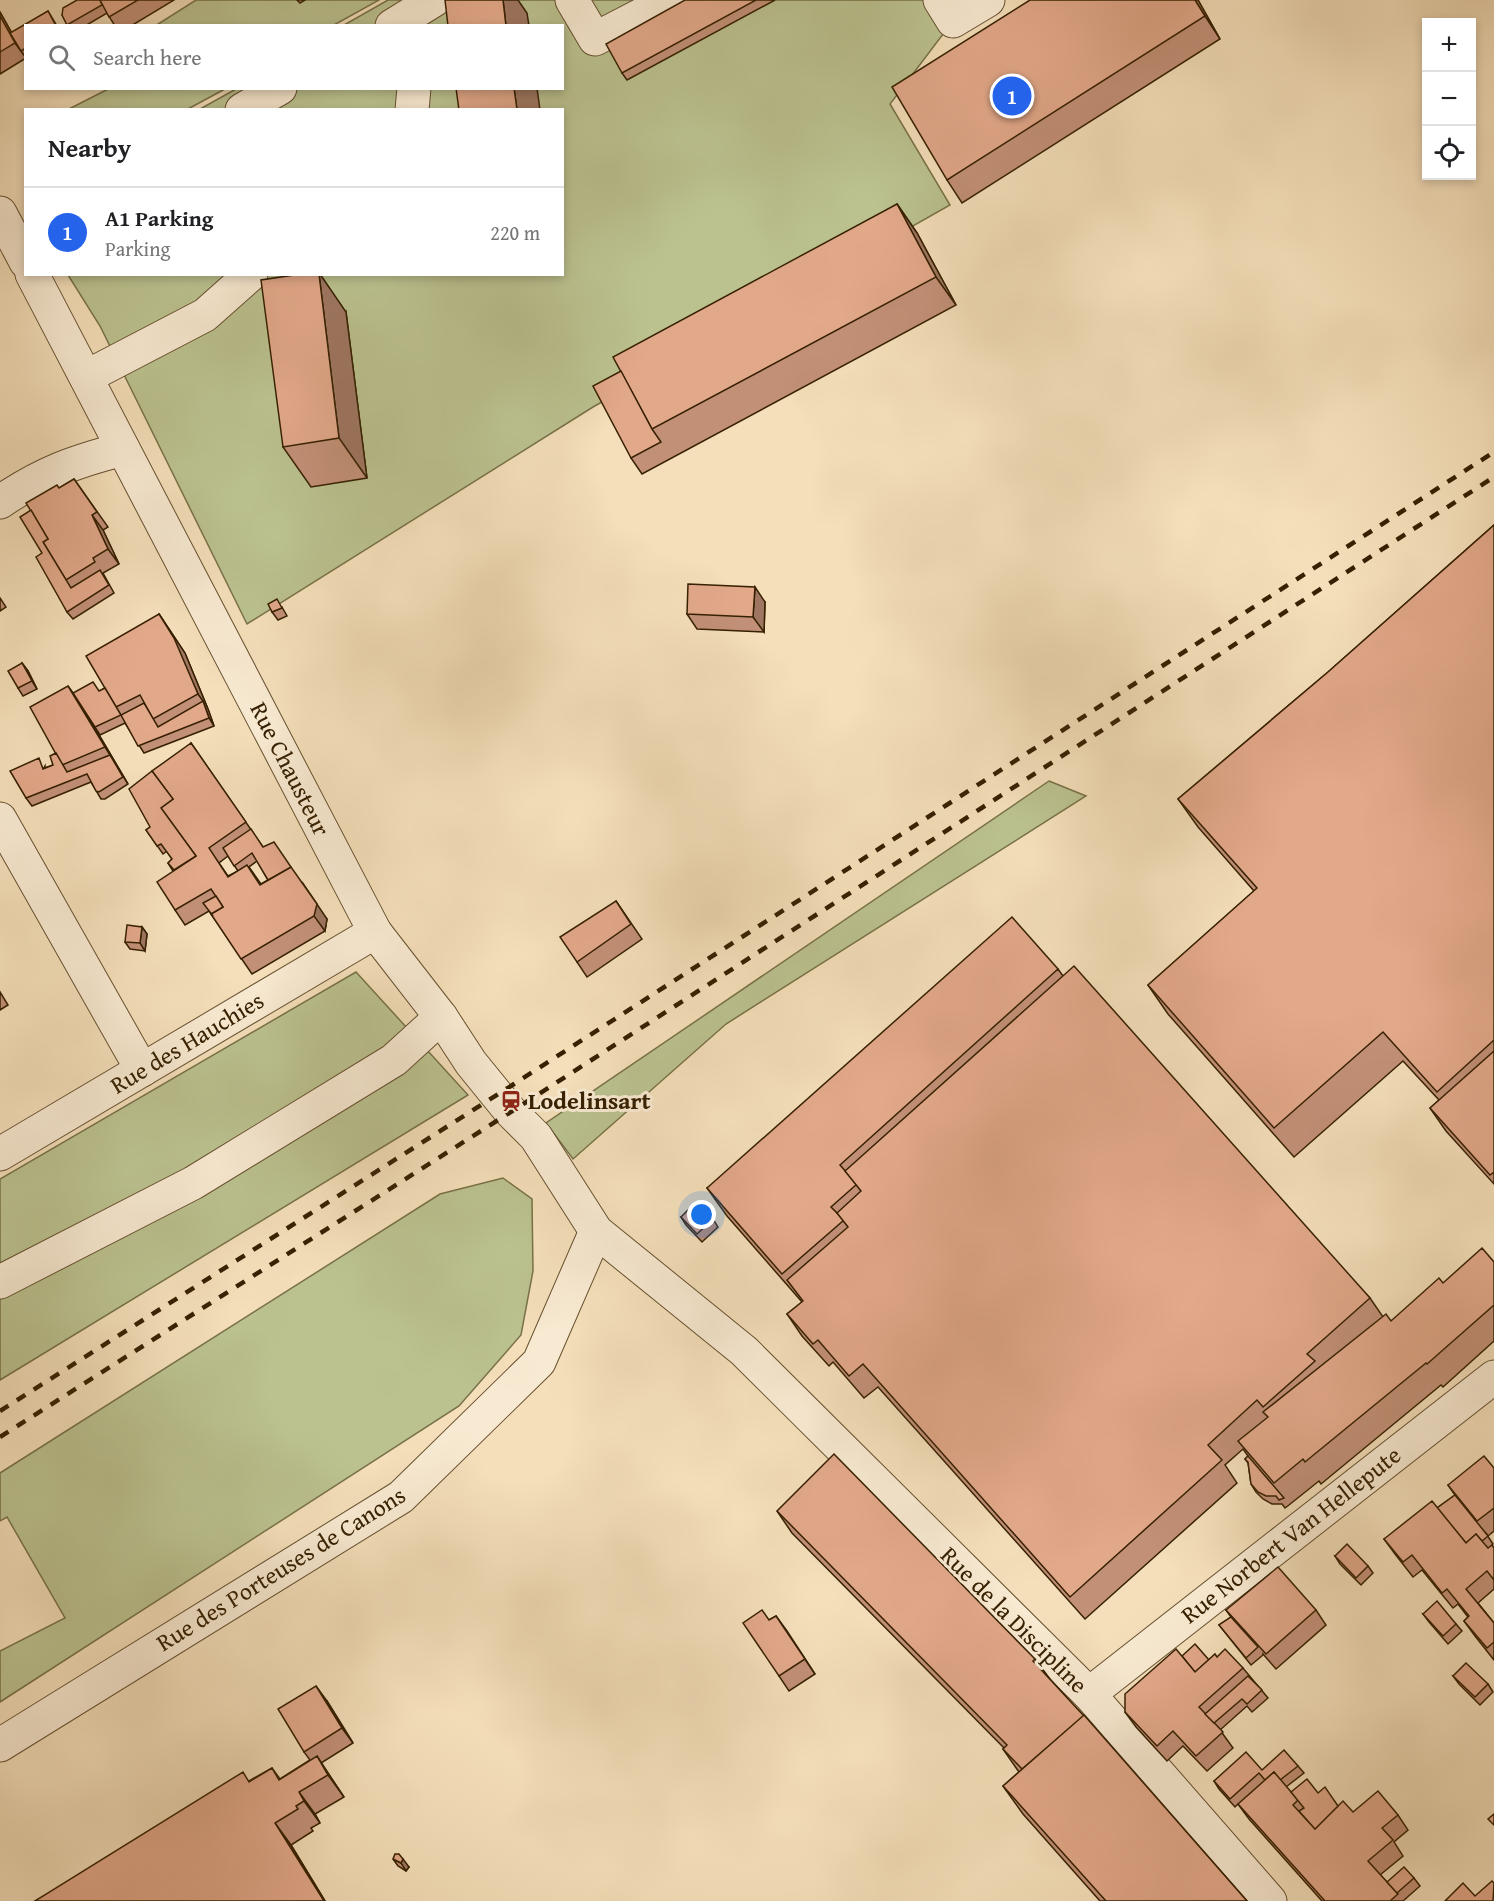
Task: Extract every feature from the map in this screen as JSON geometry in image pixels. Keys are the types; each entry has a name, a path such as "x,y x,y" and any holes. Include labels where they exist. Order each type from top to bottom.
{"street":[{"path":"399,24 434,0"},
{"path":"572,0 595,39 670,0"},
{"path":"940,0 953,21 988,0"},
{"path":"245,108 277,90"},
{"path":"412,108 414,90"},
{"name":"Rue Chausteur","path":"33,276 375,932 441,1017 471,1063 510,1112 536,1137 597,1231"},
{"path":"86,378 205,315 249,276"},
{"path":"0,501 36,478 80,459 123,449"},
{"path":"0,819 142,1070"},
{"name":"Rue des Hauchies","path":"0,1154 375,932"},
{"path":"0,1282 193,1183 394,1060 441,1017"},
{"name":"Rue de la Discipline","path":"597,1231 744,1351 1089,1694 1270,1901"},
{"name":"Rue des Porteuses de Canons","path":"0,1745 401,1497 539,1362 597,1231"},
{"name":"Rue Norbert Van Hellepute","path":"1089,1694 1494,1377"}],"green space":[{"path":"196,0 379,0 336,24 158,24"},
{"path":"388,0 940,0 953,21 890,104 950,205 593,407 247,624 100,326 69,276 564,276 564,108 202,108 234,90 564,90 564,24 346,24"},
{"path":"106,90 223,90 190,108 71,108"},
{"path":"1049,781 1086,796 726,1024 573,1159 546,1123"},
{"path":"356,972 468,1095 0,1380 0,1179"},
{"path":"503,1178 532,1199 533,1271 521,1335 459,1406 0,1702 0,1651 65,1618 7,1517 0,1521 0,1473 440,1194"}],"building":[{"path":"77,0 100,0 102,5 69,24 66,24 62,15 63,8"},
{"path":"100,0 138,0 109,17"},
{"path":"445,0 503,0 506,24 448,24"},
{"path":"685,0 756,0 622,73 606,44"},
{"path":"1030,0 1195,0 1205,16 947,180 892,87"},
{"path":"48,11 55,24 26,24"},
{"path":"0,16 15,43 0,52"},
{"path":"24,25 24,49 21,51 10,33"},
{"path":"456,90 514,90 517,108 459,108"},
{"path":"897,204 936,277 652,429 613,357"},
{"path":"288,276 319,276 339,438 283,447 261,280"},
{"path":"621,371 661,442 631,458 593,386"},
{"path":"74,479 97,512 92,515 108,549 93,558 95,562 66,580 43,542 48,539 26,503 57,485 59,488"},
{"path":"31,510 48,539 43,542 71,588 100,570 109,585 67,612 36,557 42,553 20,517"},
{"path":"1494,525 1494,1040 1437,1092 1383,1032 1274,1128 1148,985 1257,888 1178,799 1328,672"},
{"path":"688,584 755,587 753,617 687,614"},
{"path":"277,599 282,608 272,612 268,604"},
{"path":"159,614 174,638 198,694 153,719 140,695 116,707 86,656"},
{"path":"22,663 32,681 18,688 8,671"},
{"path":"93,682 99,691 105,688 121,715 95,727 73,693"},
{"path":"68,686 105,747 62,765 30,707"},
{"path":"203,701 209,718 138,746 121,715 144,703 158,727"},
{"path":"191,743 246,822 209,848 228,877 247,865 260,885 291,867 317,904 314,916 241,959 211,914 223,907 211,889 175,910 157,882 196,856 161,808 173,799 152,771"},
{"path":"56,753 67,772 110,755 123,777 99,792 96,791 87,774 26,798 10,771 39,758 43,769 53,765 50,756"},
{"path":"152,771 173,799 161,808 196,856 174,870 168,863 172,859 161,844 157,846 146,830 150,827 129,789"},
{"path":"251,829 263,847 274,842 291,867 268,880 252,853 234,866 223,848"},
{"path":"216,896 223,907 211,914 203,903"},
{"path":"616,901 631,924 577,962 560,937"},
{"path":"1012,917 1058,969 840,1165 857,1184 831,1207 844,1220 782,1274 707,1188"},
{"path":"127,925 142,927 140,943 125,942"},
{"path":"1074,966 1370,1298 1307,1354 1315,1361 1263,1407 1257,1400 1208,1445 1222,1460 1070,1597 863,1364 849,1376 818,1340 813,1344 787,1314 803,1301 787,1280 848,1227 837,1213 861,1191 845,1171"},
{"path":"1494,1051 1494,1172 1490,1175 1430,1108"},
{"path":"696,1202 713,1219 697,1234 681,1217"},
{"path":"1482,1248 1494,1262 1494,1305 1427,1364 1305,1462 1303,1459 1274,1483 1238,1441 1268,1417 1263,1412 1386,1314 1391,1321 1439,1278 1443,1283"},
{"path":"834,1454 1035,1659 1033,1661 1084,1716 1022,1769 1003,1749 1007,1745 777,1511"},
{"path":"1248,1456 1284,1498 1279,1500 1276,1496 1266,1496 1258,1492 1251,1484 1248,1462 1245,1459"},
{"path":"1484,1456 1494,1468 1494,1508 1477,1521 1448,1485"},
{"path":"1455,1495 1488,1536 1482,1541 1476,1534 1466,1543 1437,1508"},
{"path":"1432,1501 1466,1543 1476,1534 1488,1548 1492,1545 1494,1548 1494,1580 1487,1571 1466,1589 1494,1623 1494,1642 1487,1648 1464,1621 1469,1616 1447,1589 1442,1593 1412,1555 1403,1562 1384,1539"},
{"path":"1347,1544 1368,1566 1356,1578 1335,1556"},
{"path":"1278,1567 1316,1610 1266,1654 1226,1610"},
{"path":"1437,1601 1456,1624 1443,1636 1423,1614"},
{"path":"762,1610 769,1620 776,1616 805,1659 779,1676 743,1623"},
{"path":"1231,1617 1258,1647 1246,1658 1219,1625"},
{"path":"1195,1644 1209,1660 1195,1672 1182,1656"},
{"path":"1176,1649 1195,1672 1215,1654 1217,1657 1225,1649 1243,1668 1199,1707 1223,1732 1196,1756 1173,1731 1157,1746 1125,1712 1125,1694"},
{"path":"1466,1663 1488,1684 1475,1697 1453,1676"},
{"path":"1248,1676 1262,1690 1247,1704 1242,1699 1214,1723 1205,1714"},
{"path":"316,1686 342,1728 304,1752 278,1709"},
{"path":"1084,1715 1247,1901 1106,1901 1003,1786"},
{"path":"1284,1750 1298,1766 1280,1780 1274,1772 1265,1780 1259,1773 1230,1799 1214,1781 1246,1752 1262,1770"},
{"path":"317,1756 328,1775 299,1792 304,1801 296,1806 298,1809 275,1823 324,1901 35,1901 243,1772 249,1782 272,1768 279,1780"},
{"path":"1274,1772 1298,1800 1293,1805 1315,1829 1343,1801 1353,1812 1378,1791 1398,1815 1382,1828 1393,1840 1368,1861 1398,1894 1390,1901 1325,1901 1238,1804"},
{"path":"1307,1779 1318,1793 1325,1787 1338,1806 1315,1829 1299,1811 1304,1808 1291,1792"},
{"path":"1494,1814 1494,1825 1488,1819"},
{"path":"395,1854 399,1854 403,1859 401,1863 393,1859"},
{"path":"1404,1867 1414,1878 1397,1893 1387,1882"},
{"path":"1492,1881 1494,1883 1493,1901 1445,1901 1463,1883 1475,1896"}],"railway":[{"path":"0,1411 514,1084 1494,452"},
{"path":"0,1437 528,1101 1494,477"}],"place":[{"name":"A1 Parking","path":"1012,96"},
{"name":"Lodelinsart","path":"511,1101"}]}
